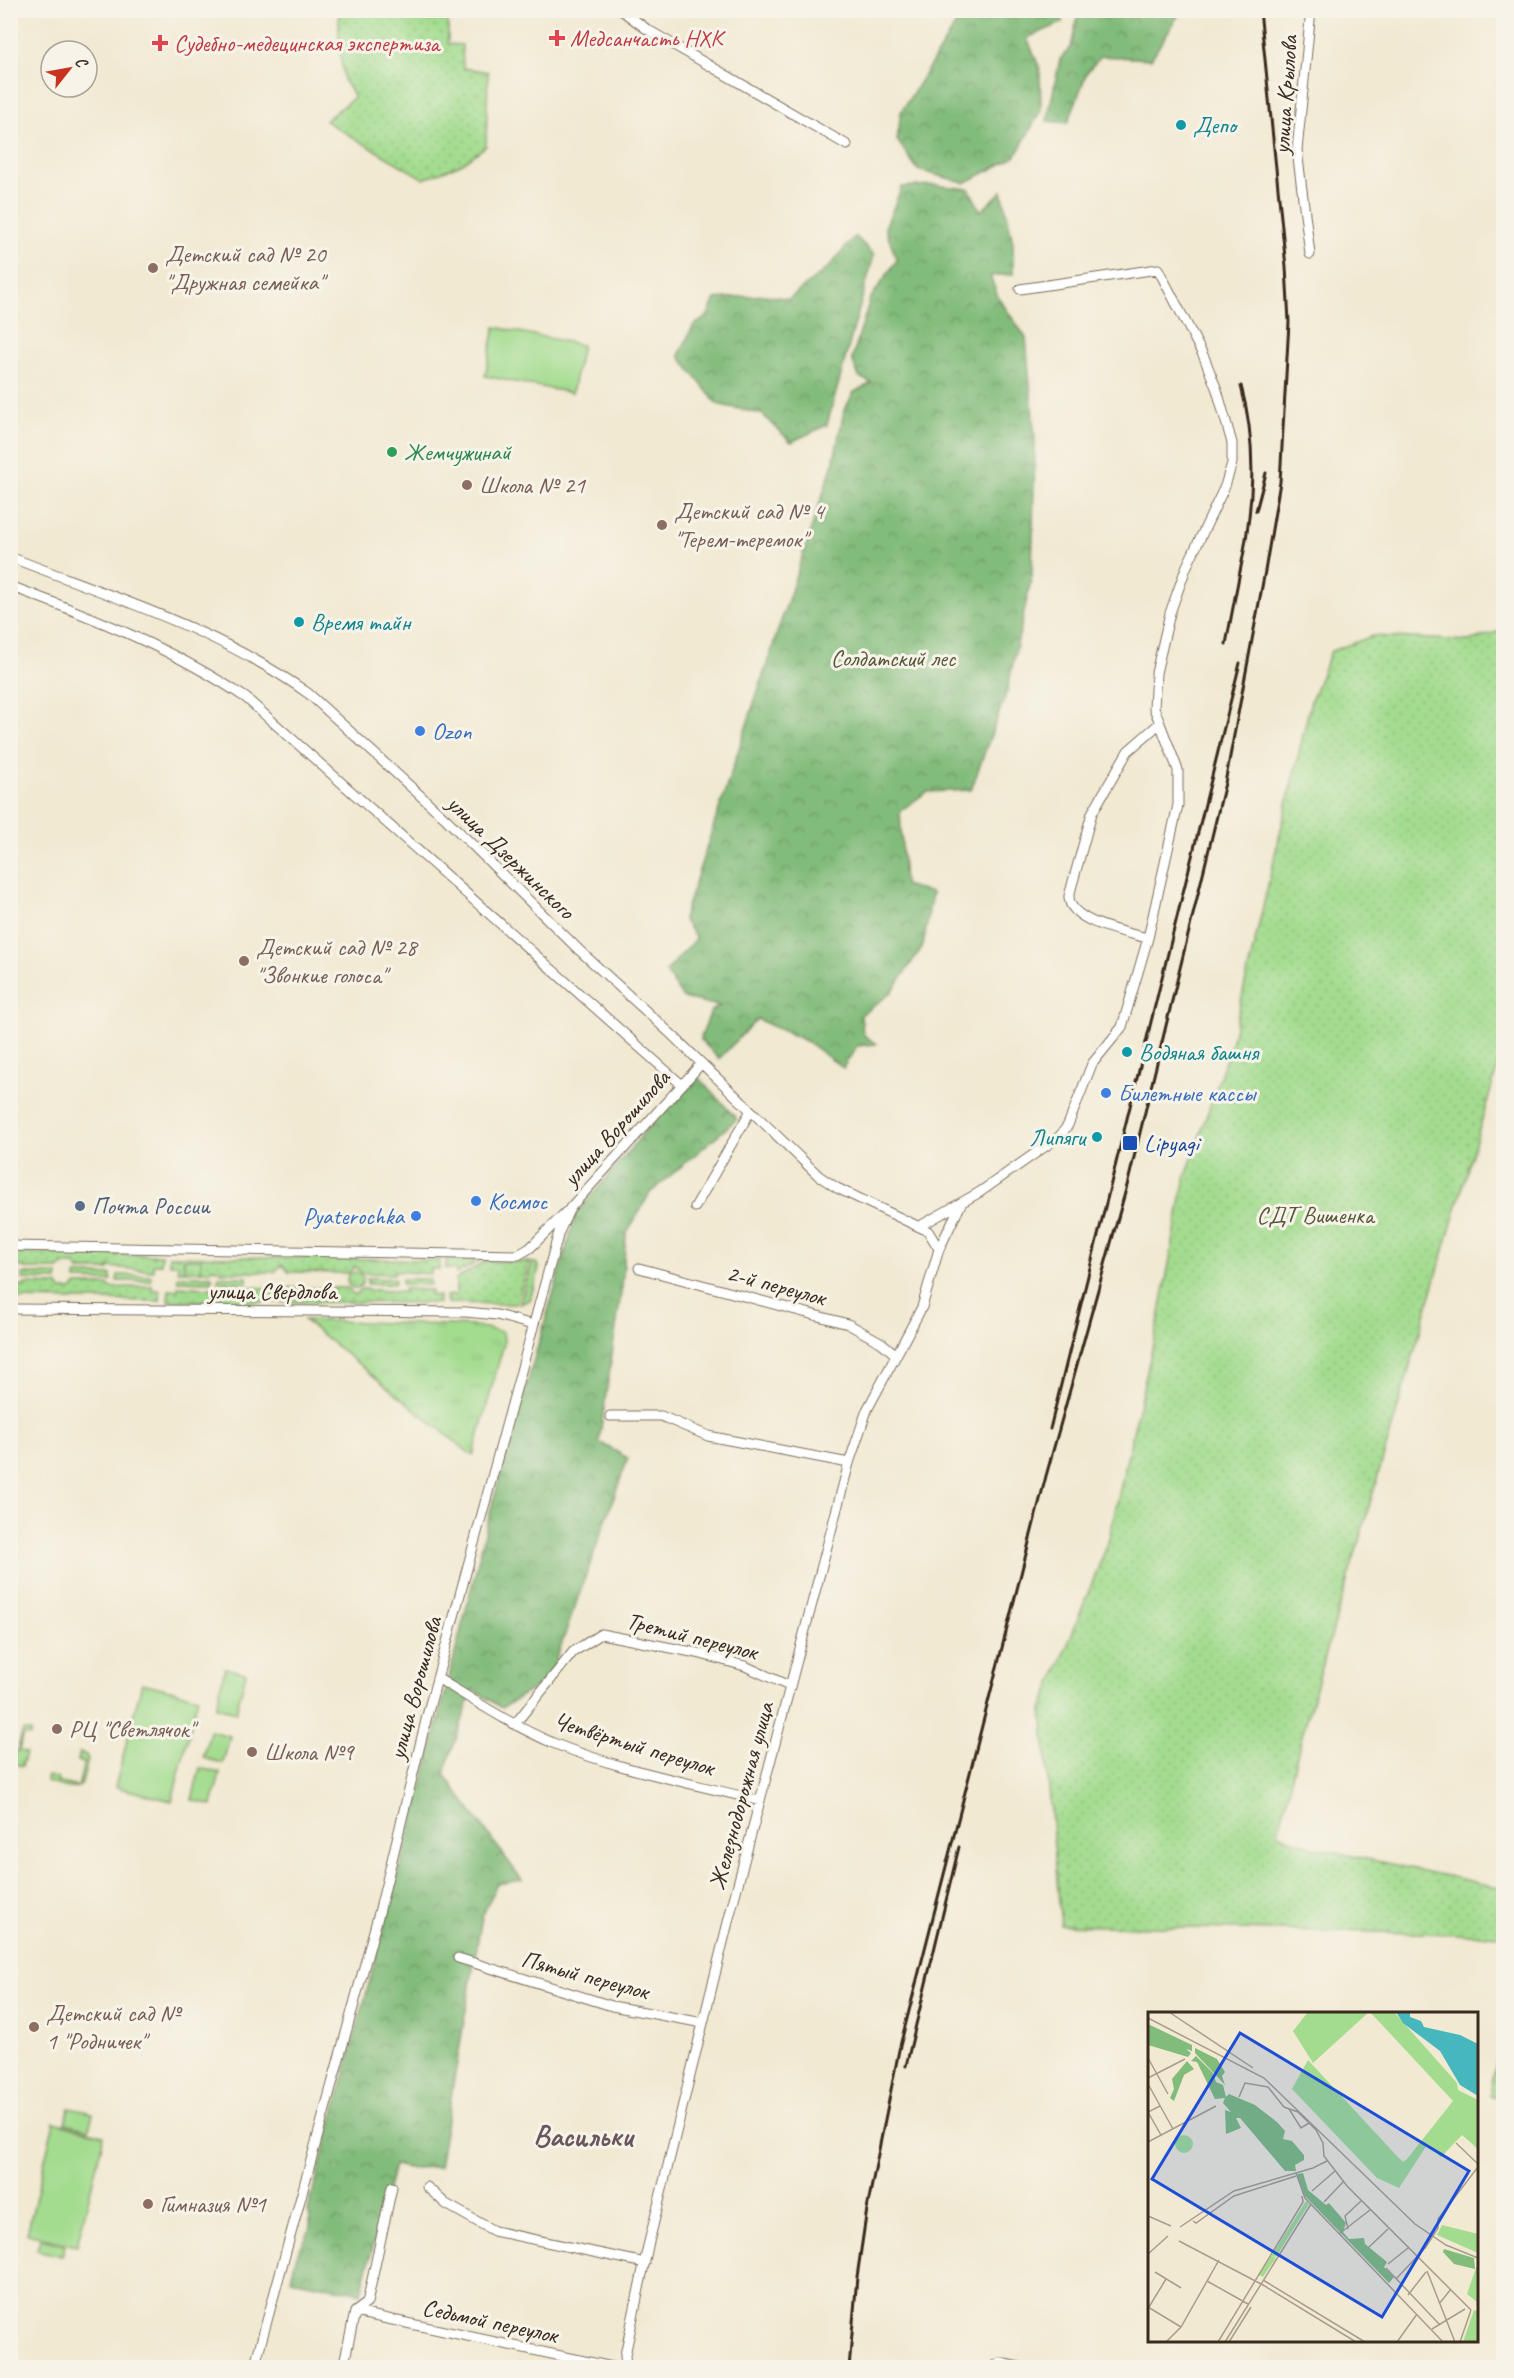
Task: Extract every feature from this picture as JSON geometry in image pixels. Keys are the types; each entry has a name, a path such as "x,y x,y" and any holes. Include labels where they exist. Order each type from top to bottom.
{"street":[{"path":"621,10 648,30 847,146"},
{"name":"улица Крылова","path":"1310,254 1297,150 1311,10"},
{"path":"920,1226 961,1203 1049,1145 1068,1125 1092,1064 1122,1027 1148,938 1178,805 1178,770 1159,724 1154,692 1170,613 1186,568 1225,486 1232,463 1232,442 1227,419 1204,357 1158,269 1020,289"},
{"name":"улица Дзержинского","path":"10,557 206,634 286,677 309,694 446,819 579,950 819,1176 837,1188 920,1226 933,1236 939,1249"},
{"path":"10,586 130,635 208,674 246,698 681,1084"},
{"path":"1148,938 1114,930 1080,915 1071,906 1069,896 1092,813 1128,751 1159,724"},
{"name":"улица Ворошилова","path":"254,2367 380,1909 437,1678 552,1254 570,1208 701,1064"},
{"path":"695,1207 750,1112"},
{"name":"Железнодорожная улица","path":"626,2367 625,2355 645,2263 703,2023 849,1462 867,1410 922,1307 939,1249 961,1203"},
{"name":"улица Свердлова","path":"10,1246 518,1255 530,1248 570,1208"},
{"name":"2-й переулок","path":"639,1268 848,1324 882,1343 895,1354"},
{"name":"улица Свердлова","path":"10,1309 466,1312 497,1315 533,1325"},
{"path":"610,1416 660,1416 708,1436 849,1462"},
{"name":"Третий переулок","path":"515,1724 552,1681 573,1652 601,1634 697,1653 745,1666 789,1686"},
{"name":"Четвёртый переулок","path":"437,1678 515,1724 554,1743 599,1759 760,1801"},
{"name":"Пятый переулок","path":"458,1958 612,2006 703,2023"},
{"path":"343,2367 355,2313 367,2303 392,2187"},
{"path":"427,2187 446,2204 494,2231 645,2263"},
{"name":"Седьмой переулок","path":"355,2313 617,2367"},
{"path":"991,2367 1000,2363 1024,2367"}],"green space":[{"path":"339,11 448,11 448,44 462,45 463,68 488,72 486,146 461,164 424,179 325,121 354,97 344,81 339,45"},
{"path":"964,11 1064,11 1062,23 1027,38 1040,69 1041,110 1015,157 965,183 918,170 897,140 901,112"},
{"path":"1079,11 1181,11 1151,59 1101,56 1087,72 1068,123 1047,121 1060,59 1071,47"},
{"name":"Солдатский лес","path":"934,185 969,189 981,211 1002,191 1013,243 1013,274 990,276 998,297 1026,338 1035,441 1032,576 1007,691 971,790 927,792 900,811 904,885 932,893 923,946 891,993 861,1015 863,1034 876,1044 857,1046 843,1068 806,1041 757,1019 719,1059 700,1039 711,1011 720,1006 683,998 666,972 696,938 683,919 834,460 844,411 854,392 872,383 859,377 852,359 870,299 897,260 885,228 902,187"},
{"path":"855,236 874,255 827,425 791,442 762,414 717,404 679,356 693,326 707,317 715,299 765,295 789,299 830,266"},
{"path":"495,327 582,345 572,393 485,376"},
{"name":"СДТ Вишенка","path":"1503,630 1503,1048 1301,1739 1278,1834 1316,1848 1503,1888 1503,1935 1061,1925 1042,1709 1108,1543 1160,1313 1184,1182 1231,1044 1311,701 1331,651 1373,636 1469,641"},
{"path":"699,1078 737,1119 650,1193 626,1235 622,1287 599,1442 628,1458 549,1679 502,1708 473,1689 444,1774 522,1880 497,1884 482,1917 439,2167 407,2168 394,2165 361,2293 291,2279 297,2255 308,2234 310,2218 308,2210 422,1786 492,1505 576,1214 647,1129"},
{"path":"11,1253 162,1255 161,1264 153,1264 153,1271 109,1267 109,1270 79,1270 75,1265 63,1265 58,1269 25,1269 24,1266 11,1269"},
{"path":"169,1256 440,1260 439,1269 431,1269 431,1274 394,1271 394,1274 362,1273 355,1266 348,1273 289,1272 282,1265 274,1272 221,1272 221,1269 211,1268 210,1271 201,1271 200,1259 184,1259 184,1271 178,1271 178,1264 169,1264"},
{"path":"184,1259 201,1259 201,1271 184,1271"},
{"path":"446,1260 479,1261 456,1274 456,1269 446,1269"},
{"path":"486,1261 529,1262 517,1304 447,1303 446,1296 456,1295 456,1279"},
{"path":"532,1263 536,1263 539,1268 530,1300 520,1304"},
{"path":"355,1272 361,1274 363,1280 361,1286 355,1288 349,1286 347,1280 349,1274"},
{"path":"22,1274 58,1274 57,1280 22,1279"},
{"path":"76,1275 111,1275 111,1281 76,1280"},
{"path":"118,1275 151,1276 151,1281 117,1281"},
{"path":"178,1276 212,1276 212,1282 178,1281"},
{"path":"219,1277 247,1277 247,1283 218,1282"},
{"path":"367,1278 395,1279 395,1284 367,1284"},
{"path":"402,1279 430,1279 430,1285 401,1284"},
{"path":"11,1284 24,1287 25,1284 57,1285 61,1290 71,1290 77,1285 109,1285 109,1288 152,1286 153,1290 160,1290 160,1301 11,1299"},
{"path":"178,1286 220,1289 220,1287 275,1288 281,1293 287,1288 348,1288 354,1295 361,1289 404,1292 404,1289 431,1290 431,1295 439,1296 439,1303 168,1301 169,1290 178,1290"},
{"path":"304,1320 476,1326 503,1332 504,1343 473,1456"},
{"path":"225,1668 246,1673 236,1712 216,1707"},
{"path":"142,1683 198,1697 172,1801 115,1787"},
{"path":"23,1731 31,1732 30,1736 23,1735 19,1751 26,1753 22,1766 13,1763"},
{"path":"210,1731 230,1736 223,1763 203,1758"},
{"path":"80,1752 86,1755 88,1760 81,1785 78,1786 84,1763 78,1761"},
{"path":"200,1768 220,1773 212,1805 192,1800"},
{"path":"48,1776 58,1778 57,1782 77,1787 64,1787 46,1782"},
{"path":"1503,2019 1503,2099 1490,2095"},
{"path":"69,2108 93,2113 89,2129 65,2123"},
{"path":"54,2122 104,2135 77,2246 27,2234"},
{"path":"40,2239 65,2245 62,2256 37,2250"}],"railway":[{"path":"849,2368 857,2277 867,2209 899,2050 1046,1476 1128,1182 1225,783 1265,571 1280,482 1289,322 1286,267 1260,10"},
{"path":"1240,572 1251,502 1252,479 1250,432 1241,386"},
{"path":"1256,511 1266,473"},
{"path":"1226,644 1241,566"},
{"path":"1050,1429 1240,663"},
{"path":"906,2066 959,1847"}],"place":[{"name":"Медсанчасть НХК","path":"557,38"},
{"name":"Судебно-медецинская экспертиза","path":"160,43"},
{"name":"Депо","path":"1181,125"},
{"name":"Детский сад № 20 \"Дружная семейка\"","path":"153,268"},
{"name":"Жемчужинай","path":"392,452"},
{"name":"Школа № 21","path":"467,485"},
{"name":"Детский сад № 4 \"Терем-теремок\"","path":"662,525"},
{"name":"Время тайн","path":"299,622"},
{"name":"Ozon","path":"420,731"},
{"name":"Детский сад № 28 \"Звонкие голоса\"","path":"244,961"},
{"name":"Водяная башня","path":"1127,1052"},
{"name":"Билетные кассы","path":"1106,1093"},
{"name":"Липяги","path":"1097,1137"},
{"name":"Lipyagi","path":"1130,1143"},
{"name":"Космос","path":"476,1201"},
{"name":"Почта России","path":"80,1206"},
{"name":"Pyaterochka","path":"416,1216"},
{"name":"РЦ \"Светлячок\"","path":"57,1729"},
{"name":"Школа №9","path":"252,1752"},
{"name":"Детский сад № 1 \"Родничек\"","path":"34,2027"},
{"name":"Гимназия №1","path":"148,2204"}],"district":[{"name":"Васильки","path":"583,2136"}]}
